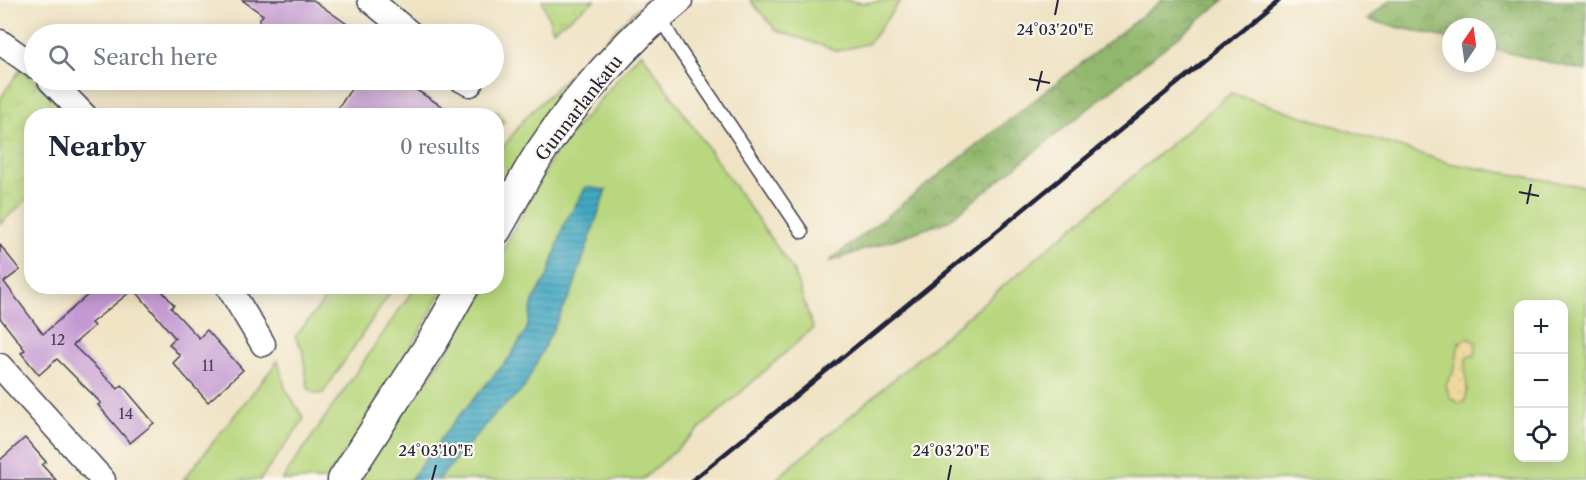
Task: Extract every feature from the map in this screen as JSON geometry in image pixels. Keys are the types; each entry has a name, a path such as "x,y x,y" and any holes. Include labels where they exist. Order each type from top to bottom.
{"street":[{"path":"370,0 399,24"},
{"name":"Gunnarlankatu","path":"504,216 542,150 602,74 668,7"},
{"path":"0,42 24,59"},
{"path":"60,90 77,108"},
{"path":"233,294 263,344"},
{"path":"343,480 434,339 459,294"},
{"path":"0,366 103,480"}],"lane":[{"path":"668,7 678,48 802,232"}],"green space":[{"path":"542,0 595,0 553,30"},
{"path":"646,0 655,0 537,132 504,181 504,146 525,118"},
{"path":"750,0 847,0 867,3 901,0 869,43 838,51 776,30"},
{"path":"1162,0 1224,0 948,221 828,262"},
{"path":"1390,0 1586,0 1586,71 1496,50 1496,18 1442,18 1442,37 1367,20"},
{"path":"641,52 793,270 813,328 642,480 438,480 494,415 524,388 572,289 606,190 564,224 549,273 533,301 527,329 510,357 456,419 410,480 356,480 451,345 479,294 504,294 504,248 556,151"},
{"path":"22,67 24,69 24,90 44,90 61,108 24,108 24,202 0,224 0,99"},
{"path":"1231,93 1449,163 1586,187 1586,480 775,480"},
{"path":"329,294 389,294 323,393 316,394 308,388 302,348 295,337"},
{"path":"410,294 440,294 388,386 326,480 282,480"},
{"path":"278,361 285,388 304,419 260,480 183,480"}],"sand":[{"path":"1468,338 1477,343 1474,355 1467,357 1465,363 1467,391 1464,402 1459,403 1450,397 1446,385 1455,368 1459,343"}],"water":[{"path":"586,187 606,190 573,289 524,388 494,415 438,480 410,480 456,419 510,357 527,329 533,301 549,273 564,224"}],"building":[{"path":"242,0 313,0 347,24 265,24 259,20 263,15"},
{"path":"350,90 417,90 445,108 338,108"},
{"path":"0,245 20,270 4,282 43,334 89,294 128,294 91,323 94,326 73,345 118,389 122,385 154,423 130,443 98,405 101,403 57,359 39,375 21,353 25,350 0,318"},
{"path":"138,294 165,294 174,305 171,308 199,338 207,330 243,370 208,402 173,363 180,356 169,344 175,338"},
{"path":"25,438 46,462 42,465 56,480 0,480 0,460"}],"railway":[{"path":"693,480 1279,0"}]}
